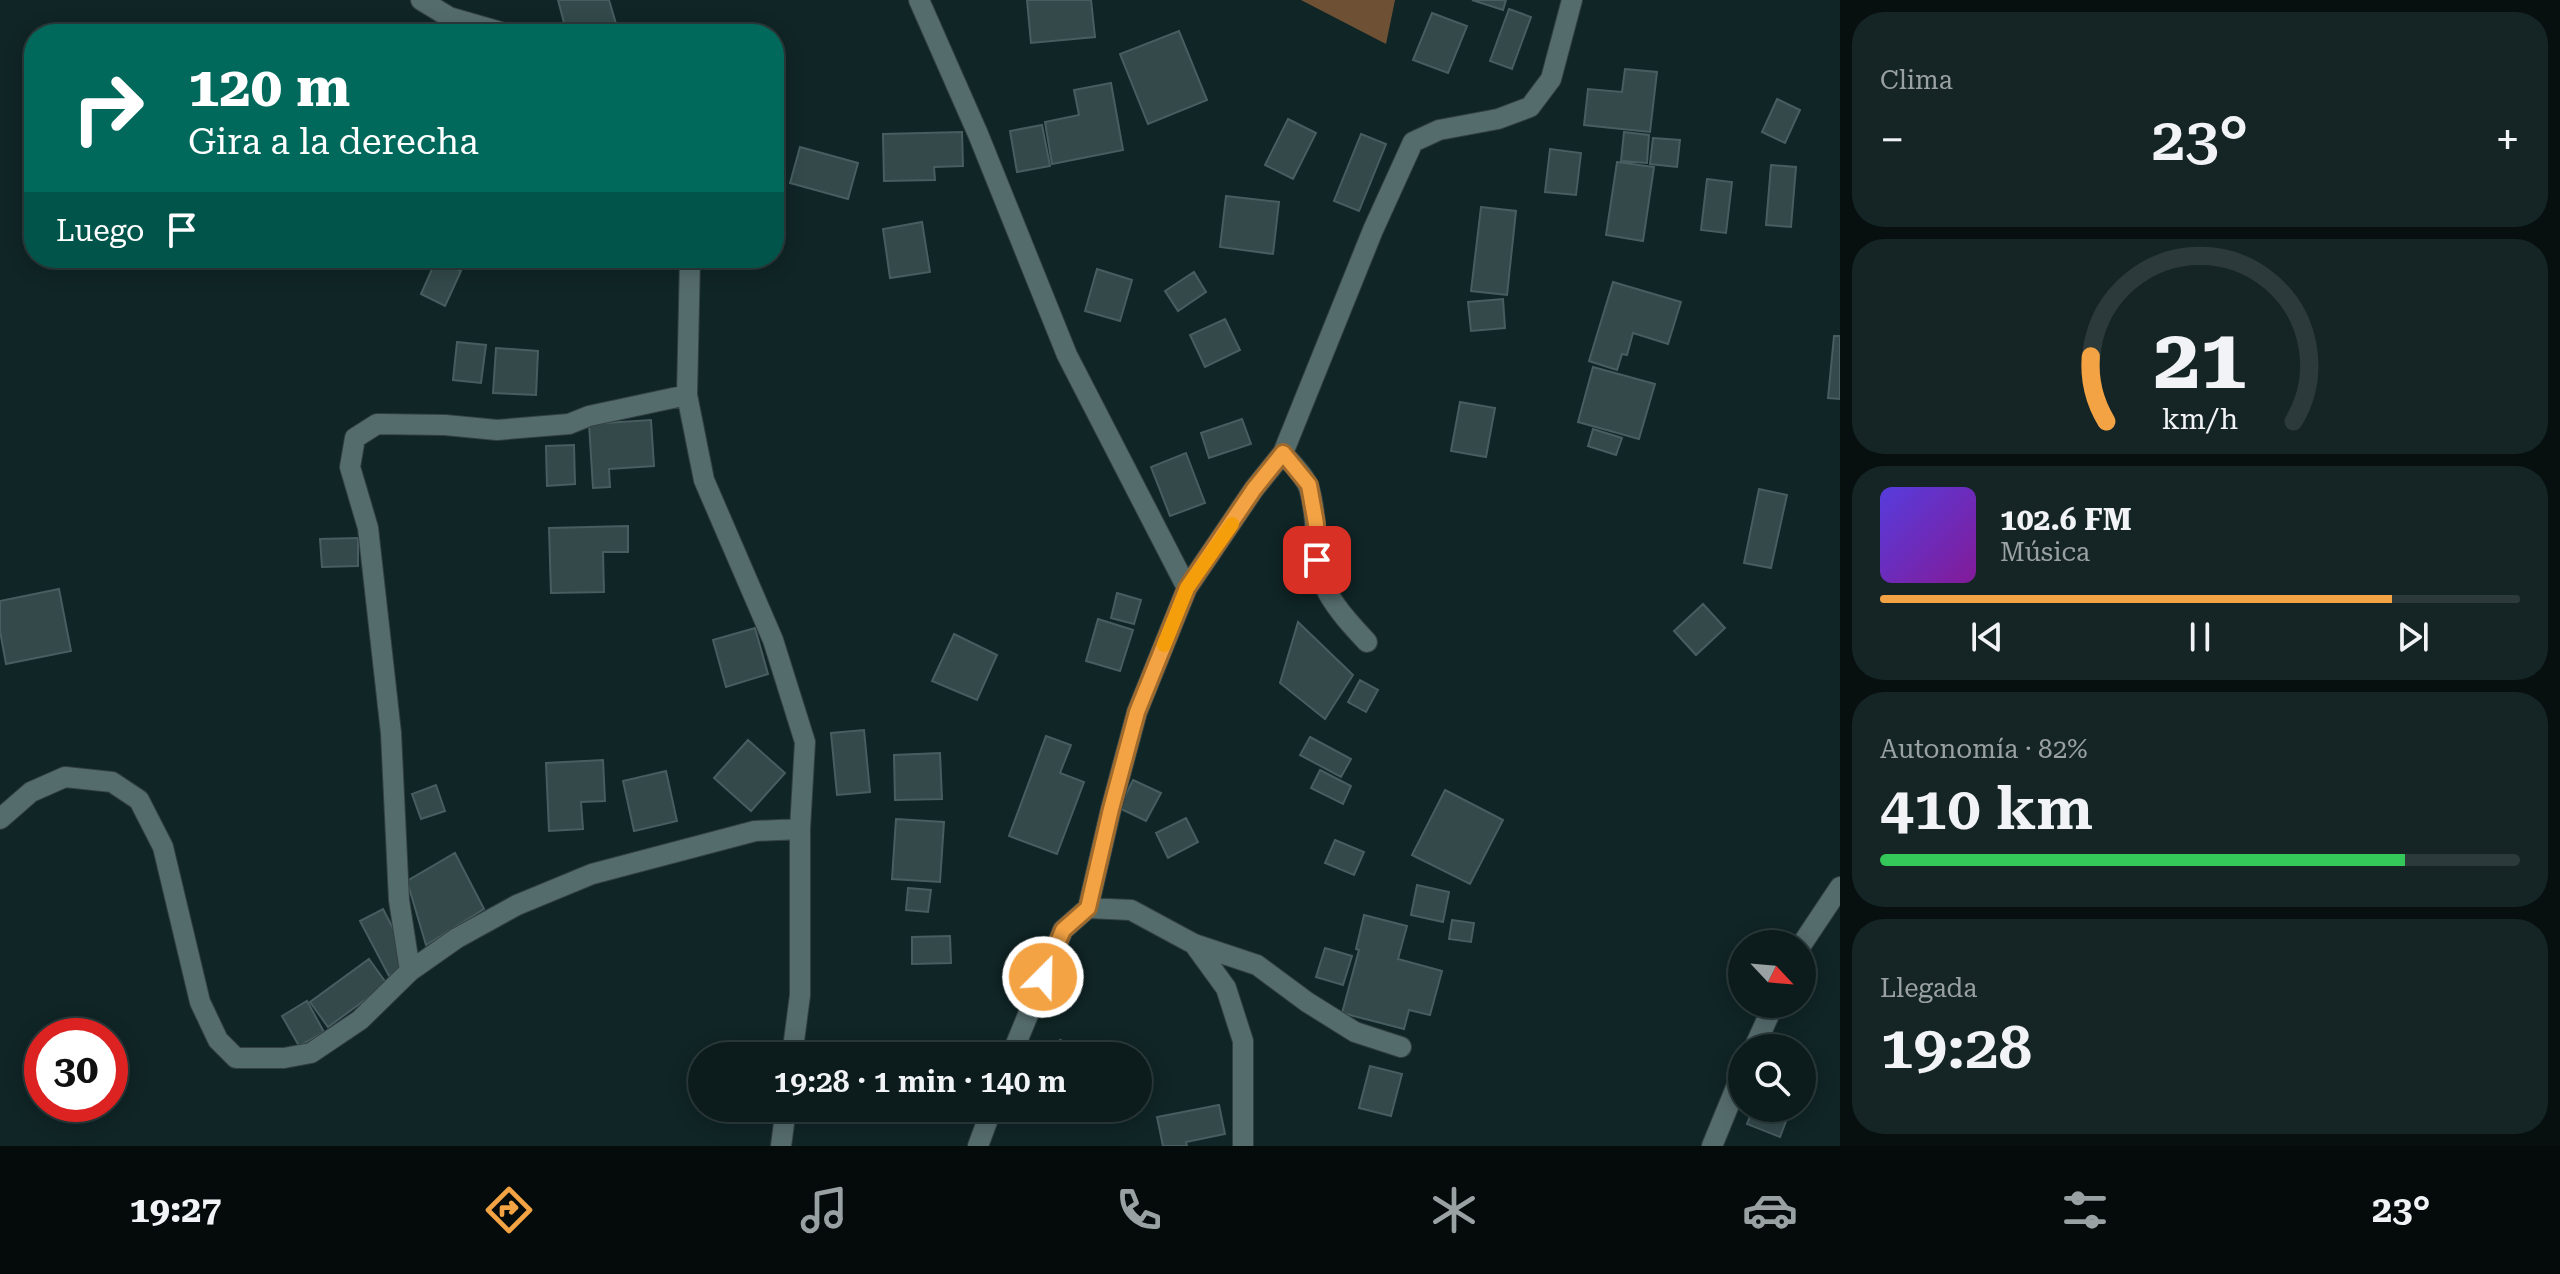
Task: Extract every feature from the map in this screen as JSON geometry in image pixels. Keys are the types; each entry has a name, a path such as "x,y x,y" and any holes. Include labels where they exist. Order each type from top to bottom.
{"street":[{"path":"421,0 449,17 473,24"},
{"path":"919,0 978,134 1067,355 1187,588"},
{"path":"1017,1042 1063,930 1088,908 1137,712 1187,588 1254,489 1283,453 1373,230 1413,142 1439,130 1498,119 1530,107 1551,79 1572,0"},
{"path":"690,268 687,395 704,480 773,640 805,742 800,829 800,995 794,1042"},
{"path":"410,971 399,900 391,733 368,528 350,467 355,438 377,424 497,430 569,424 589,416 687,395"},
{"path":"1283,453 1309,485 1316,524 1317,560 1327,591 1340,612 1367,642"},
{"path":"0,819 31,792 65,777 112,782 139,800 163,847 200,1002 218,1040 236,1058 284,1058 311,1053 360,1020 410,971 457,938 517,905 592,874 741,834 800,829"},
{"path":"1811,930 1840,887"},
{"path":"1088,908 1131,910 1194,944 1257,965 1355,1032 1401,1047"},
{"path":"1194,944 1226,988 1243,1041 1243,1146"},
{"path":"1712,1146 1728,1107"},
{"path":"781,1146 784,1122"},
{"path":"978,1146 987,1122"}],"shaded area":[{"path":"1301,0 1395,0 1386,44"}],"building":[{"path":"558,0 609,0 616,24 564,24"},
{"path":"1027,0 1091,0 1095,37 1031,43"},
{"path":"1472,0 1506,0 1503,10"},
{"path":"1509,9 1531,17 1512,69 1490,61"},
{"path":"1432,13 1467,26 1448,73 1413,60"},
{"path":"1179,31 1207,100 1148,124 1120,54"},
{"path":"1625,69 1657,72 1650,132 1584,125 1588,89 1622,92"},
{"path":"1111,83 1123,150 1052,164 1045,122 1079,115 1074,90"},
{"path":"1777,99 1800,110 1785,143 1762,132"},
{"path":"1288,119 1316,133 1293,179 1265,165"},
{"path":"1042,125 1050,166 1017,172 1010,131"},
{"path":"962,132 963,166 934,167 935,180 884,181 883,134"},
{"path":"1624,132 1649,135 1647,163 1621,161"},
{"path":"1361,134 1386,144 1359,211 1334,201"},
{"path":"1653,138 1680,140 1677,167 1650,164"},
{"path":"800,147 858,163 848,199 790,183"},
{"path":"1550,149 1581,153 1576,195 1545,192"},
{"path":"1617,162 1654,167 1643,241 1606,235"},
{"path":"1771,165 1796,167 1791,227 1766,225"},
{"path":"1707,179 1732,182 1726,233 1701,230"},
{"path":"1226,196 1279,202 1273,254 1220,247"},
{"path":"1481,207 1516,211 1507,295 1471,291"},
{"path":"922,222 930,272 890,278 883,229"},
{"path":"432,268 461,271 445,306 421,294"},
{"path":"1097,269 1132,280 1120,321 1085,311"},
{"path":"1194,272 1206,292 1178,311 1165,291"},
{"path":"1613,282 1681,302 1668,344 1633,333 1627,355 1622,354 1617,370 1589,361"},
{"path":"1503,299 1505,328 1471,331 1468,302"},
{"path":"1225,319 1240,350 1205,367 1190,335"},
{"path":"1834,336 1840,336 1840,399 1828,398"},
{"path":"457,342 486,345 481,383 453,380"},
{"path":"496,348 538,351 536,395 493,393"},
{"path":"1593,367 1655,384 1639,439 1578,422"},
{"path":"1460,402 1495,408 1486,457 1451,451"},
{"path":"1242,419 1251,444 1209,458 1201,433"},
{"path":"651,420 654,466 609,469 610,487 593,488 589,424"},
{"path":"1593,429 1622,438 1616,455 1588,446"},
{"path":"574,445 575,484 547,486 546,446"},
{"path":"1186,453 1205,503 1170,516 1151,467"},
{"path":"1759,489 1787,495 1771,568 1744,563"},
{"path":"628,526 628,552 603,552 604,592 551,593 549,528"},
{"path":"358,538 358,566 322,567 320,539"},
{"path":"59,589 71,651 6,664 0,631 0,601"},
{"path":"1117,593 1141,600 1134,624 1111,618"},
{"path":"1703,604 1725,628 1696,655 1674,631"},
{"path":"1098,619 1133,630 1120,671 1086,661"},
{"path":"1298,622 1353,675 1325,719 1280,683"},
{"path":"755,628 768,674 726,687 713,640"},
{"path":"954,634 997,655 977,700 932,681"},
{"path":"1360,680 1378,690 1366,712 1348,702"},
{"path":"864,730 870,792 837,795 831,733"},
{"path":"1046,736 1071,745 1060,773 1084,782 1057,854 1009,836"},
{"path":"1310,737 1351,759 1341,777 1300,755"},
{"path":"748,740 785,773 751,811 714,778"},
{"path":"940,753 942,799 895,800 894,755"},
{"path":"603,760 605,801 581,802 583,829 549,831 546,763"},
{"path":"1320,770 1351,786 1343,804 1311,788"},
{"path":"666,771 677,821 634,831 623,781"},
{"path":"1133,780 1161,793 1146,821 1119,808"},
{"path":"436,785 445,811 421,819 412,794"},
{"path":"1445,790 1503,820 1470,884 1412,855"},
{"path":"1186,818 1198,842 1168,858 1156,833"},
{"path":"896,819 944,822 940,882 892,879"},
{"path":"1335,840 1364,852 1354,875 1325,863"},
{"path":"455,853 484,909 426,945 407,881"},
{"path":"1417,885 1449,892 1443,922 1411,915"},
{"path":"908,888 931,890 928,912 906,910"},
{"path":"383,909 412,965 389,976 360,921"},
{"path":"1364,915 1407,926 1398,959 1442,971 1430,1015 1409,1010 1404,1029 1342,1013 1359,950 1356,949"},
{"path":"1452,920 1474,923 1471,942 1449,939"},
{"path":"950,936 951,963 912,964 912,937"},
{"path":"1325,948 1352,956 1343,985 1316,977"},
{"path":"369,959 387,984 328,1027 310,1002"},
{"path":"307,1001 324,1032 299,1046 282,1016"},
{"path":"1370,1066 1402,1074 1391,1116 1359,1108"},
{"path":"1219,1105 1225,1134 1186,1142 1187,1146 1163,1146 1157,1117"},
{"path":"1748,1122 1786,1122 1780,1137"}],"slow traffic":[{"path":"1164,645 1187,588 1232,524"}],"route":[{"path":"1043,977 1063,930 1088,908 1137,712 1187,588 1254,489 1283,453 1309,485 1316,524 1317,560"}]}
